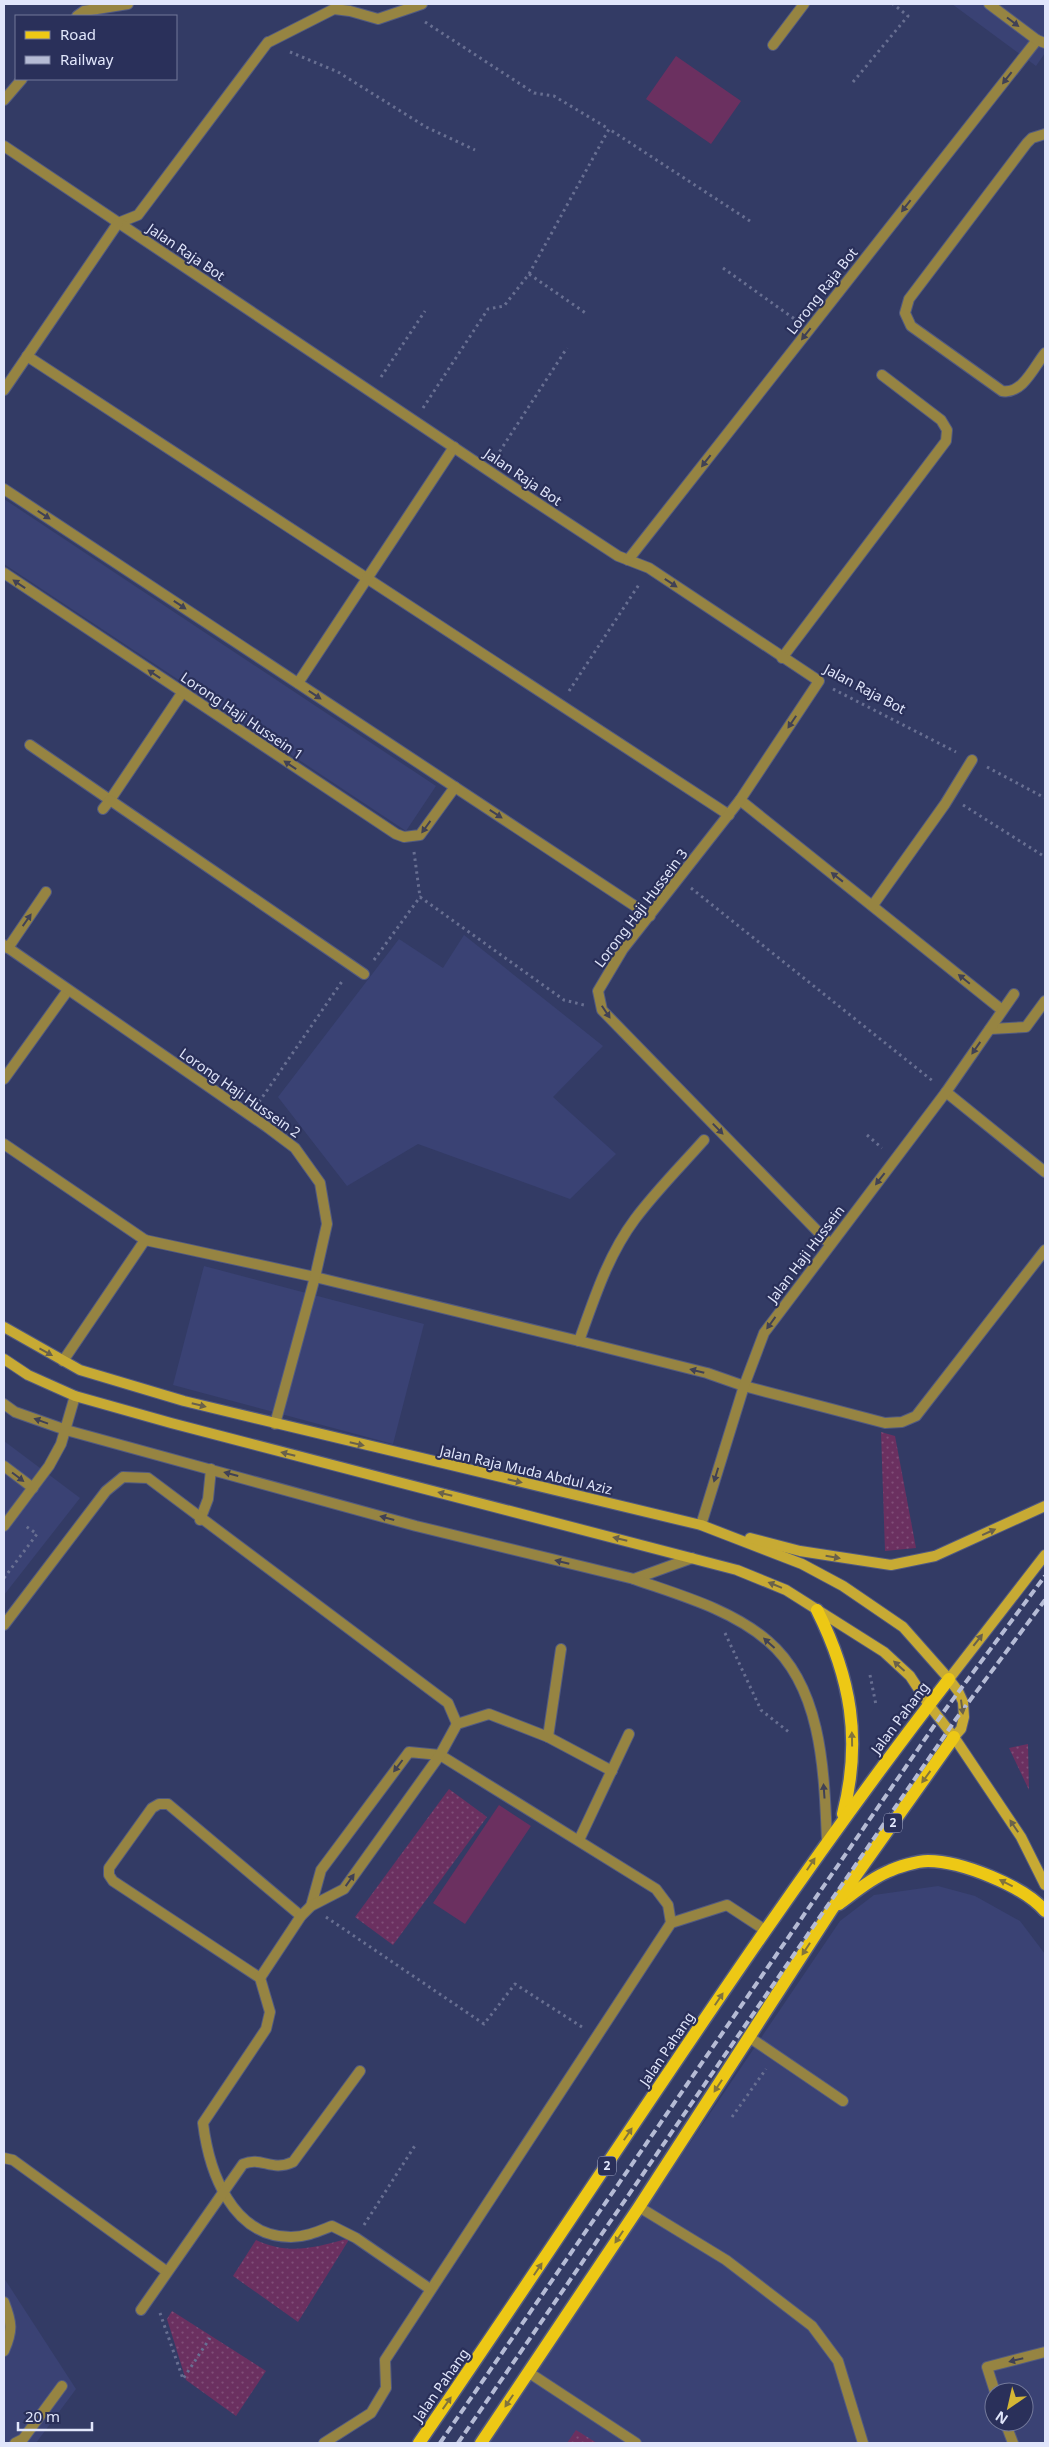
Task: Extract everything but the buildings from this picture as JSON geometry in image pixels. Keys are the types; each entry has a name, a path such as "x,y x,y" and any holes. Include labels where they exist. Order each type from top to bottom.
{"main road":[{"name":"Jalan Raja Muda Abdul Aziz","path":"4,1327 80,1370 184,1401 701,1525 802,1564 843,1586 903,1627 958,1691 963,1702 964,1717 961,1729 954,1737"},
{"path":"4,1359 28,1375 75,1396 171,1424 737,1570 778,1586 884,1652 910,1676 928,1704 954,1737 1021,1837 1045,1884"},
{"path":"701,1525 800,1551 891,1565 935,1556 1045,1506"},
{"name":"2","path":"948,1679 1045,1556"},
{"path":"817,1610 834,1644 851,1708 852,1766 842,1822"},
{"name":"Jalan Pahang","path":"419,2443 827,1840 948,1679"},
{"name":"2","path":"481,2443 639,2207 832,1908 954,1737"},
{"path":"832,1908 887,1871 927,1861 967,1869 1004,1881 1038,1902 1045,1911"}],"street":[{"path":"78,15 84,11 128,4"},
{"path":"4,390 118,224 138,215 268,42 334,9 350,11 378,19 422,4"},
{"path":"773,45 804,4"},
{"path":"989,4 1041,41"},
{"name":"Lorong Raja Bot","path":"628,560 809,329 1041,41"},
{"path":"4,100 21,80"},
{"path":"1045,134 1032,138 1027,143 909,298 904,313 911,326 1002,391 1008,393 1017,390 1045,353"},
{"name":"Jalan Raja Bot","path":"4,146 487,470 628,560 649,568 819,681"},
{"path":"27,356 729,816"},
{"path":"782,658 946,441 947,430 941,420 882,375"},
{"path":"298,683 454,447"},
{"path":"4,489 650,916"},
{"name":"Lorong Haji Hussein 1","path":"4,573 389,831 404,837 412,837"},
{"name":"Lorong Haji Hussein 3","path":"602,1010 598,991 623,949 729,816 819,681"},
{"path":"103,809 182,693"},
{"path":"30,745 364,974"},
{"path":"873,905 950,797 972,760"},
{"path":"412,837 420,835 455,788"},
{"path":"740,800 1002,1010"},
{"path":"6,947 46,892"},
{"name":"Lorong Haji Hussein 2","path":"6,947 295,1148 320,1183 327,1224 315,1277 275,1424"},
{"path":"4,1078 68,990"},
{"name":"Jalan Haji Hussein","path":"701,1525 744,1386 764,1333 946,1092 1014,994"},
{"path":"990,1029 1026,1027 1045,1001"},
{"path":"602,1010 830,1244"},
{"path":"946,1092 1045,1172"},
{"path":"579,1341 595,1294 614,1253 635,1219 704,1140"},
{"path":"4,1144 145,1240 315,1277 579,1341 707,1373 744,1386 885,1423 902,1422 916,1416 1045,1250"},
{"path":"63,1361 145,1240"},
{"path":"4,1526 49,1466 61,1444 75,1396"},
{"path":"4,1404 15,1412 66,1430 416,1526 634,1579 705,1604 724,1613 768,1641 789,1664 803,1688 813,1720 824,1784 827,1840"},
{"path":"4,1466 33,1488"},
{"path":"200,1520 206,1508 211,1469"},
{"path":"4,1625 106,1491 123,1477 148,1478 200,1520 448,1703 457,1724"},
{"path":"634,1579 692,1558"},
{"path":"548,1737 560,1650"},
{"path":"260,1978 301,1916 311,1906 344,1890 440,1754 457,1724 489,1714 548,1737 612,1771"},
{"path":"579,1840 629,1734"},
{"path":"311,1906 321,1870 409,1752 440,1754 656,1889 668,1904 672,1923"},
{"path":"301,1916 168,1804 159,1804 152,1808 109,1868 109,1875 113,1881 260,1978 270,2012 266,2029 204,2123 207,2150 224,2194 244,2221 272,2235 292,2237 309,2235 332,2226 356,2238 430,2289"},
{"path":"324,2443 371,2413 386,2388 385,2360 672,1923 727,1905 765,1930"},
{"path":"749,2037 843,2101"},
{"path":"143,2306 224,2194 243,2164 251,2161 282,2167 293,2162 360,2071"},
{"path":"4,2158 14,2160 166,2272"},
{"path":"639,2207 726,2260 812,2326 838,2361 863,2443"},
{"path":"4,2302 12,2324 10,2338 4,2351"},
{"path":"991,2382 986,2368 1045,2352"},
{"path":"528,2372 636,2443"},
{"path":"15,2443 23,2439 62,2386"}],"path":[{"path":"853,82 908,16 893,4"},
{"path":"406,10 534,93 554,96 608,129 753,223"},
{"path":"268,42 338,72 426,128 474,150"},
{"path":"414,421 488,309 504,306 529,274 608,129"},
{"path":"723,268 809,329"},
{"path":"529,274 587,314"},
{"path":"371,392 425,311"},
{"path":"487,470 567,348"},
{"path":"560,705 649,568"},
{"name":"Jalan Raja Bot","path":"819,681 1045,798"},
{"path":"950,797 1045,857"},
{"path":"250,1115 346,976 356,984 420,897 412,837"},
{"path":"679,879 946,1092"},
{"path":"420,897 564,1000 602,1010"},
{"path":"4,1578 37,1534 12,1516"},
{"path":"722,1624 761,1710 790,1732"},
{"path":"870,1675 876,1706"},
{"path":"311,1906 484,2024 515,1984 597,2037"},
{"path":"732,2117 776,2055"},
{"path":"356,2238 416,2144"},
{"path":"143,2306 161,2314 162,2322 183,2379 210,2338"}],"shaded area":[{"path":"952,4 1044,4 1045,53 1036,66"},
{"path":"676,56 741,101 711,144 646,99"},
{"path":"4,499 436,786 406,831 4,564"},
{"path":"464,935 603,1046 553,1097 616,1154 570,1199 418,1144 347,1186 278,1097 399,939 443,968"},
{"path":"204,1266 424,1324 393,1444 173,1385"},
{"path":"881,1432 895,1436 916,1548 885,1551"},
{"path":"4,1441 80,1498 4,1595"},
{"path":"1028,1744 1029,1790 1009,1748"},
{"path":"449,1789 487,1817 393,1945 355,1917"},
{"path":"499,1805 531,1826 465,1924 433,1903"},
{"path":"938,1886 975,1896 1020,1921 1045,1954 1045,2443 487,2443 840,1921 874,1895"},
{"path":"350,2238 298,2322 233,2276 256,2240 280,2248 292,2249 314,2247"},
{"path":"4,2278 76,2389 36,2443 4,2443"},
{"path":"172,2311 266,2371 236,2416 186,2380 167,2319"},
{"path":"576,2430 597,2443 567,2443"}],"railway":[{"path":"440,2443 945,1710 1045,1576"},
{"path":"458,2443 956,1719 1045,1600"}]}
